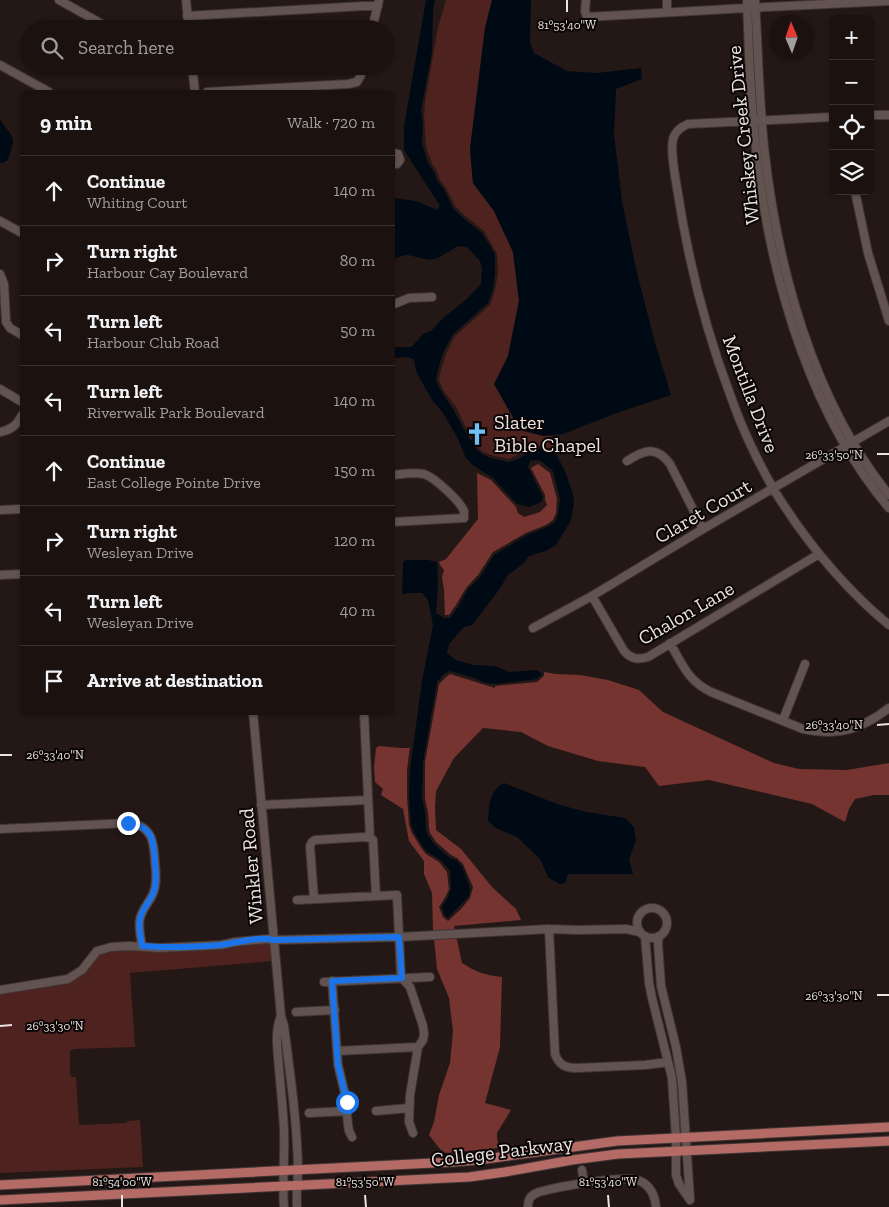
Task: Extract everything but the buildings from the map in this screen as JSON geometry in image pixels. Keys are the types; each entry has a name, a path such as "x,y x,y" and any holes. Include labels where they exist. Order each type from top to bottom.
{"main road":[{"name":"College Parkway","path":"0,1185 478,1160 617,1141 889,1127"},
{"name":"College Parkway","path":"0,1200 469,1176 618,1154 889,1141"},
{"path":"161,1177 162,1192"}],"street":[{"path":"59,0 95,20"},
{"path":"186,0 187,20"},
{"path":"586,0 585,11 587,17 747,4 889,1"},
{"path":"667,0 667,12"},
{"path":"187,16 364,6 379,3 374,20"},
{"name":"Whiskey Creek Drive","path":"747,4 757,121"},
{"name":"Whiskey Creek Drive","path":"755,4 759,174 769,233 782,288 797,337 831,420 889,495"},
{"path":"0,65 45,90"},
{"path":"193,75 194,90"},
{"path":"242,90 348,84 357,82 361,75"},
{"path":"874,116 889,115"},
{"path":"757,121 829,117"},
{"name":"Montilla Drive","path":"757,121 688,124 677,131 672,144 681,213 703,313 741,424 774,488 819,554 850,589 889,625"},
{"path":"395,154 398,154 400,160 395,164"},
{"path":"856,195 868,253 889,321"},
{"path":"0,222 20,232"},
{"path":"0,274 4,284 6,322 10,328 20,334"},
{"path":"395,304 410,298 432,297"},
{"path":"0,389 20,401"},
{"path":"0,432 10,430 20,420"},
{"name":"Claret Court","path":"534,628 592,596 889,421"},
{"name":"Whiskey Creek Drive","path":"849,444 871,485 889,508"},
{"path":"627,461 646,451 656,452 664,457 670,464 703,529"},
{"path":"395,475 420,474 432,478 458,502 464,511 464,518 395,522"},
{"path":"0,510 20,509"},
{"name":"Chalon Lane","path":"592,596 624,651 635,659 642,659 819,554"},
{"path":"0,575 20,574"},
{"path":"670,643 689,676 699,686 809,730 838,732 852,729 866,724 889,708"},
{"path":"783,720 805,664"},
{"name":"Winkler Road","path":"253,715 280,1016 284,1026 290,1074 298,1170 296,1207"},
{"path":"364,715 370,838 373,840 376,896"},
{"path":"261,805 368,800"},
{"path":"0,829 128,823 148,831 154,844 156,883 154,892 143,910 140,920 142,946"},
{"path":"314,899 310,846 312,842 315,840 370,838"},
{"path":"297,900 397,895 402,978 410,987 424,1034 423,1040 418,1047 411,1081 409,1122 413,1133"},
{"path":"626,929 637,922 640,913 645,909 655,908 660,910 666,918 667,925 659,936 658,943 661,986 680,1068 690,1200 679,1184 676,1175 673,1085 652,998 642,934 637,922"},
{"path":"0,990 68,979 82,970 97,951 111,947 142,946 159,948 221,945 268,939 399,937 548,929 626,929 650,938 659,936"},
{"path":"548,929 555,1054 562,1066 577,1068 646,1065 668,1062"},
{"path":"324,982 430,976"},
{"path":"332,981 339,1072 345,1094 349,1132 352,1137"},
{"path":"296,1012 335,1010"},
{"name":"Winkler Road","path":"280,1016 277,1026 284,1131 284,1207"},
{"path":"337,1051 418,1047"},
{"path":"376,1110 409,1108"},
{"path":"309,1113 347,1111"},
{"path":"582,1170 584,1183"},
{"path":"528,1207 529,1198 539,1192 615,1179 635,1179 641,1181 652,1192 656,1207"}],"shaded area":[{"path":"426,0 435,0 432,52 421,110 423,126 422,144 428,163 453,208 482,233 495,254 493,289 488,303 453,334 443,353 436,381 475,448 482,454 490,458 509,462 535,449 556,454 565,471 574,503 571,520 556,545 546,551 529,556 524,563 508,575 472,625 464,627 449,644 447,653 456,660 473,665 495,666 509,672 537,670 542,674 537,679 495,684 486,683 450,671 444,674 437,682 423,762 422,799 426,829 434,844 462,866 470,888 469,896 448,918 445,916 442,907 451,889 450,871 441,860 427,852 411,824 410,770 422,681 433,625 428,600 422,593 402,595 403,562 406,560 428,560 437,562 436,613 444,618 450,618 468,589 480,577 494,555 527,535 555,522 560,499 553,471 541,461 535,460 530,461 528,467 543,497 541,502 530,507 517,504 493,478 474,466 466,458 458,439 443,413 432,400 416,371 414,360 409,357 395,358 395,347 411,347 423,334 431,331 444,317 467,299 481,284 482,268 480,261 467,247 458,246 438,258 429,260 408,255 395,259 395,198 416,201 437,210 440,206 404,150 404,126"},
{"path":"446,0 492,0 485,28 470,149 473,183 494,211 513,252 519,301 508,356 494,385 543,436 550,435 554,442 555,450 534,446 509,459 483,452 477,446 456,407 443,390 439,380 446,354 455,336 490,305 498,273 497,254 484,231 455,206 432,164 426,147 425,101 438,27"},
{"path":"492,0 531,0 530,42 534,53 567,71 597,73 641,68 642,79 616,89 614,134 622,201 636,269 671,395 622,411 563,434 543,436 520,430 494,384 508,356 519,301 513,252 494,211 473,183 470,149 485,28"},
{"path":"0,120 12,136 13,143 8,160 0,163"},
{"path":"538,464 550,473 557,499 556,513 553,520 493,552 478,575 466,588 449,615 445,615 442,577 444,570 439,562 446,559 478,519 477,473 491,480 516,507 518,513 524,517 540,512 547,505 545,495 531,468"},
{"path":"544,672 608,680 639,690 663,712 774,763 799,769 847,770 889,763 889,795 874,795 855,799 849,809 845,822 812,804 709,780 659,786 645,767 598,761 548,746 521,732 483,728 454,758 436,791 436,830 461,849 492,887 516,909 521,920 454,926 462,963 480,973 502,977 500,1047 485,1103 511,1110 497,1133 499,1148 446,1153 440,1149 429,1135 434,1122 439,1095 450,1063 453,1031 449,998 437,969 432,893 424,874 424,861 409,841 403,809 381,795 383,789 375,782 376,748 379,746 409,748 410,746 407,770 409,825 426,854 439,862 447,872 449,889 439,907 443,917 448,921 470,898 473,887 463,864 436,842 429,828 425,799 425,762 439,684 450,674 495,688 495,686 537,682 544,676"},
{"path":"504,783 557,804 586,812 625,818 634,827 636,841 629,859 633,874 568,874 565,883 560,884 548,877 540,859 517,837 496,828 488,821 493,794"},
{"path":"271,936 273,961 130,973 135,1047 74,1049 70,1051 70,1075 76,1077 79,1125 126,1123 128,1121 140,1120 143,1167 0,1173 0,986 64,977 82,965 100,949 162,947"}],"place":[{"name":"Slater Bible Chapel","path":"477,434"}],"route":[{"path":"128,823 148,831 154,844 156,883 154,892 143,910 140,920 142,946 159,948 221,945 268,939 399,937 402,978 332,981 338,1065 347,1102"}]}
